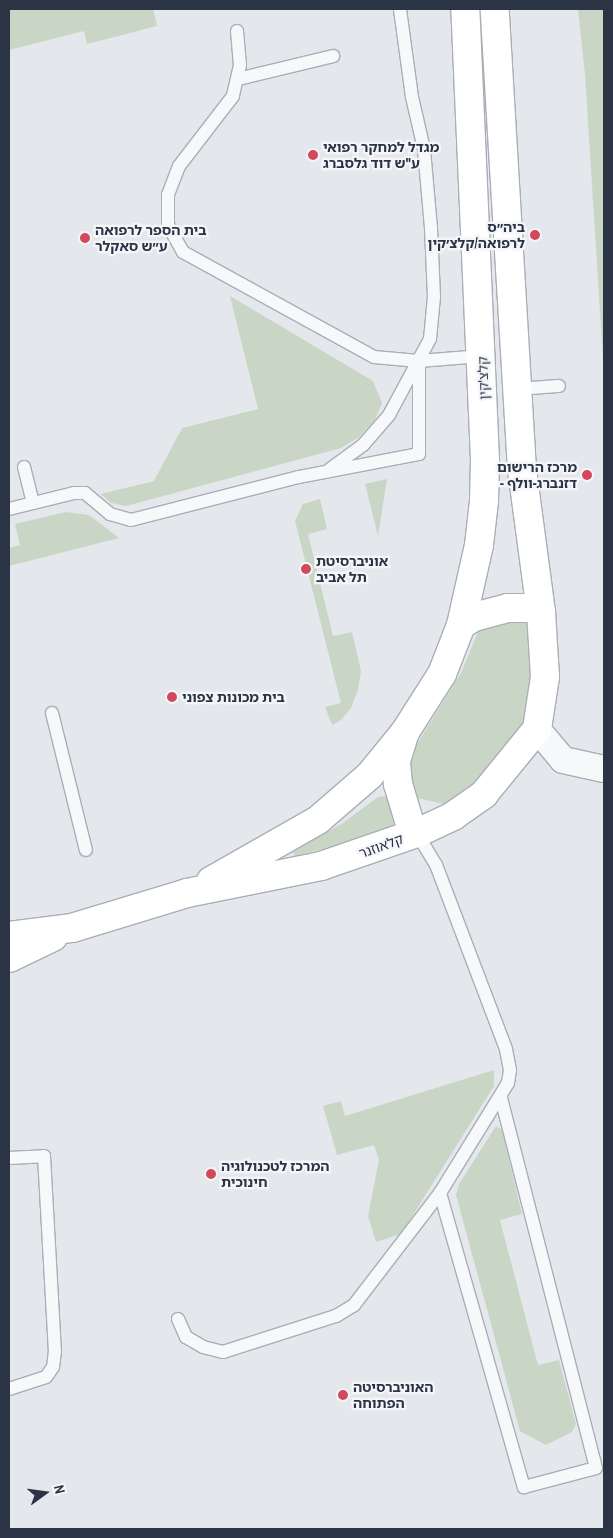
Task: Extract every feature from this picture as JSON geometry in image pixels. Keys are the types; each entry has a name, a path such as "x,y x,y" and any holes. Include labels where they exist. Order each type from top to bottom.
{"street":[{"name":"קלצ'קין","path":"405,732 442,674 461,625 484,502 482,356 465,9"},
{"path":"495,9 522,470 541,612 546,677 537,729 563,760 604,769"},
{"path":"461,625 474,617 508,608 531,608 541,612"},
{"name":"קלאוזנר","path":"9,958 72,928 187,893 321,866 417,833 453,816 484,794 537,729"},
{"path":"405,732 396,762 398,784 410,824 417,833"},
{"name":"קלאוזנר","path":"187,893 318,820 369,776 405,732"},
{"name":"קלאוזנר","path":"9,936 72,928"}],"lane":[{"path":"327,471 363,445 389,415 430,339 434,297 431,228 424,148 412,97 400,9"},
{"path":"237,31 238,79 232,96 179,166 168,194 168,225 183,252 374,357 419,361 482,356"},
{"path":"238,79 333,56"},
{"path":"9,509 74,493 86,494 110,514 131,520 327,471 419,454 419,361"},
{"path":"516,389 559,386"},
{"path":"24,468 33,503"},
{"path":"52,713 86,850"},
{"path":"178,1319 186,1337 203,1347 223,1352 336,1316 354,1305 440,1193 508,1083 510,1070 506,1048 436,865 417,833"},
{"path":"440,1193 524,1487 596,1468 501,1097"},
{"path":"9,1158 44,1156 55,1351 53,1366 46,1377 9,1389"}],"green space":[{"path":"9,9 153,9 157,26 87,44 84,31 9,50"},
{"path":"578,9 604,9 603,359 585,75"},
{"path":"230,296 373,381 382,403 375,420 359,437 341,448 126,506 111,503 101,494 154,481 182,428 258,409"},
{"path":"387,479 378,536 365,484"},
{"path":"320,499 327,529 308,534 333,636 352,632 361,671 358,690 351,708 341,720 332,725 325,707 341,703 295,521 303,504"},
{"path":"66,512 89,515 119,538 9,566 9,548 20,545 15,524"},
{"path":"514,618 534,621 535,711 512,751 453,806 417,798 408,773 415,747 461,673 480,627"},
{"path":"387,796 398,821 393,826 344,844 294,856 293,852 343,823 378,797"},
{"path":"494,1070 494,1086 401,1234 376,1242 368,1216 379,1160 374,1145 337,1155 323,1106 341,1101 345,1116"},
{"path":"496,1126 502,1130 522,1214 500,1220 538,1365 559,1360 576,1424 572,1432 546,1445 520,1431 456,1195 459,1184"}],"place":[{"name":"מגדל למחקר רפואי ע\"ש דוד גלסברג","path":"313,155"},
{"name":"ביה״ס לרפואה/קלצ׳קין","path":"535,235"},
{"name":"בית הספר לרפואה ע״ש סאקלר","path":"85,238"},
{"name":"מרכז הרישום - דזנברג-וולף","path":"587,475"},
{"name":"אוניברסיטת תל אביב","path":"306,569"},
{"name":"בית מכונות צפוני","path":"172,697"},
{"name":"המרכז לטכנולוגיה חינוכית","path":"211,1174"},
{"name":"האוניברסיטה הפתוחה","path":"343,1395"}]}
